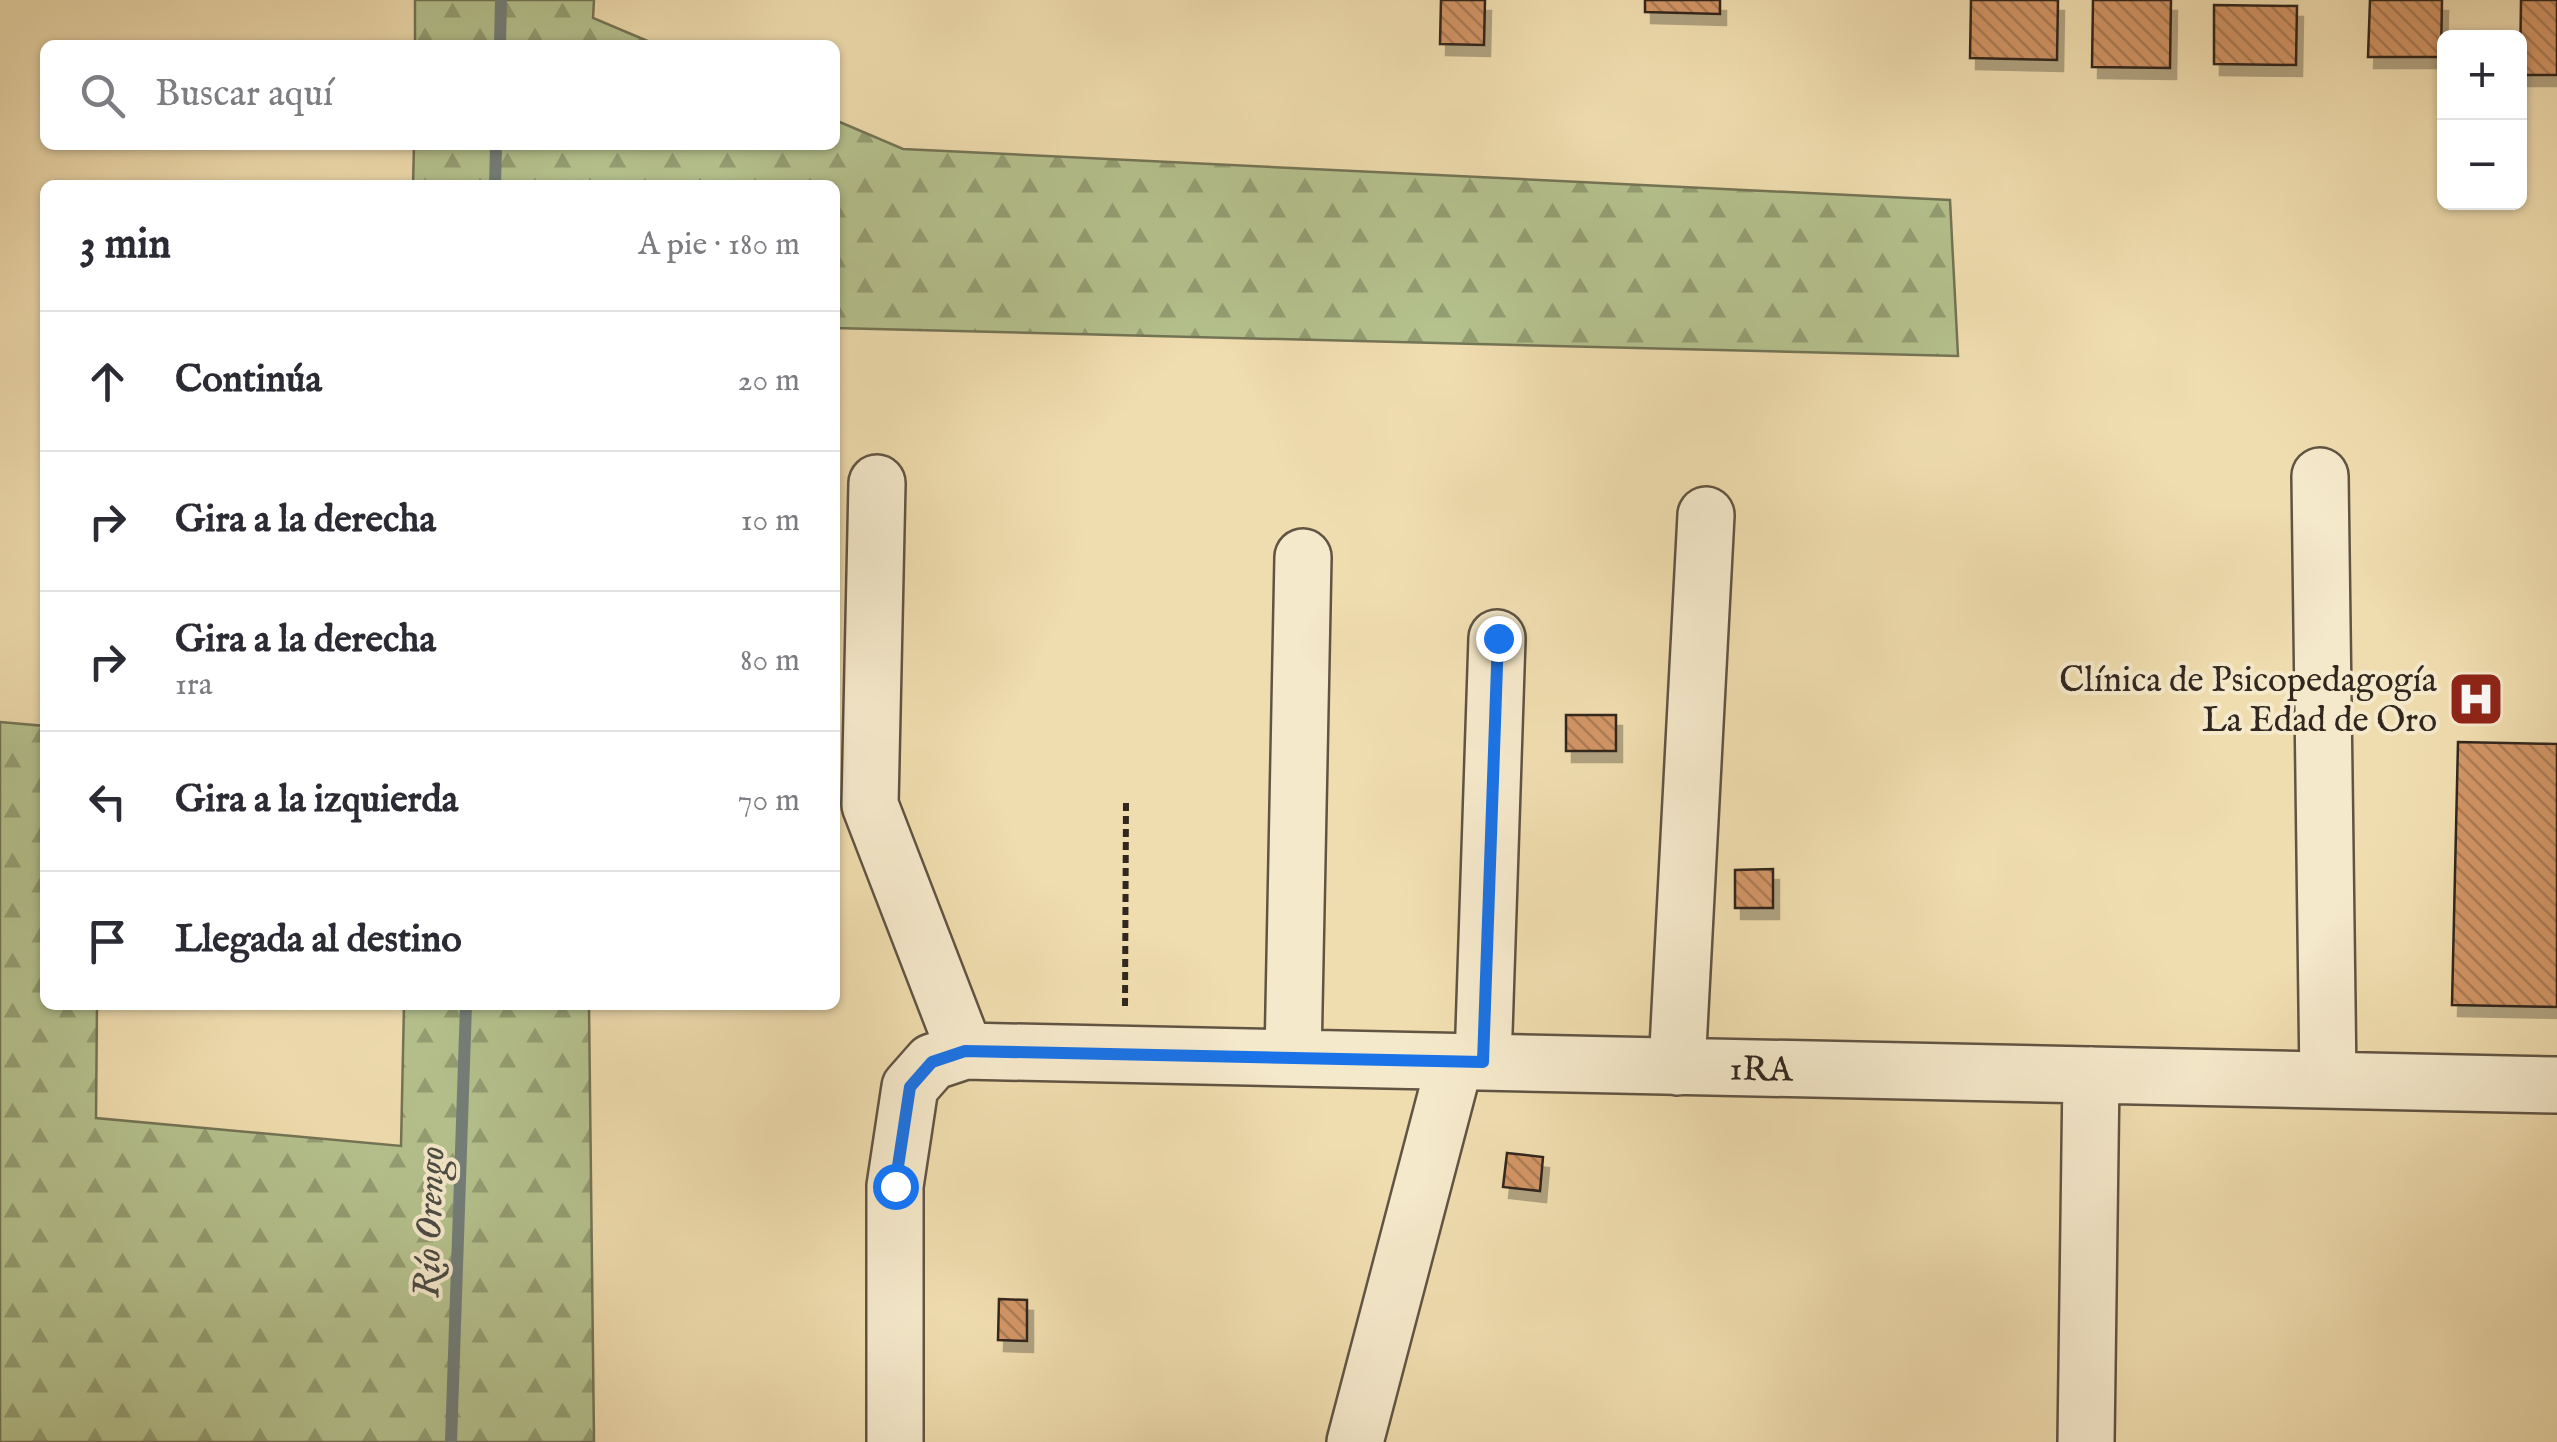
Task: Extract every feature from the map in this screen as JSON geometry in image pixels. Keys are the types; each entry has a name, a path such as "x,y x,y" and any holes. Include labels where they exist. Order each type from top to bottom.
{"street":[{"path":"2320,476 2328,1080"},
{"path":"877,483 870,806 965,1051 932,1062 910,1087 895,1186 894,1442"},
{"path":"1677,1066 1706,515"},
{"path":"1293,1058 1303,557"},
{"path":"1355,1442 1469,1062 1498,638"},
{"name":"1RA","path":"965,1051 2557,1085"},
{"path":"2086,1442 2091,1075"}],"path":[{"path":"1124,1054 1126,802"}],"green space":[{"path":"415,0 594,0 593,18 645,40 415,40"},
{"path":"840,122 903,149 1950,200 1958,356 840,328 840,180 413,180 414,150 840,150"},
{"path":"0,722 40,726 40,1010 97,1010 96,1118 401,1146 404,1010 589,1010 594,1442 0,1442"}],"building":[{"path":"1441,0 1485,0 1484,45 1440,44"},
{"path":"1645,0 1720,0 1720,14 1645,12"},
{"path":"1971,0 2058,0 2057,60 1970,58"},
{"path":"2093,0 2171,0 2170,68 2092,67"},
{"path":"2370,0 2442,0 2437,57 2368,57"},
{"path":"2521,0 2557,0 2557,75 2527,75 2527,30 2521,30"},
{"path":"2214,5 2297,6 2296,65 2214,64"},
{"path":"1566,715 1616,715 1616,751 1566,751"},
{"path":"2458,742 2557,744 2557,1007 2452,1005"},
{"path":"1773,869 1773,908 1735,908 1735,870"},
{"path":"1507,1153 1543,1157 1540,1191 1503,1187"},
{"path":"999,1299 1027,1300 1027,1341 998,1340"}],"waterway":[{"name":"Río Orengo","path":"500,40 501,0"},
{"name":"Río Orengo","path":"495,180 496,150"},
{"name":"Río Orengo","path":"451,1442 466,1010"}],"place":[{"name":"Clínica de Psicopedagogía La Edad de Oro","path":"2476,699"}],"route":[{"path":"895,1186 910,1087 932,1062 965,1051 1483,1062 1498,638"}]}
